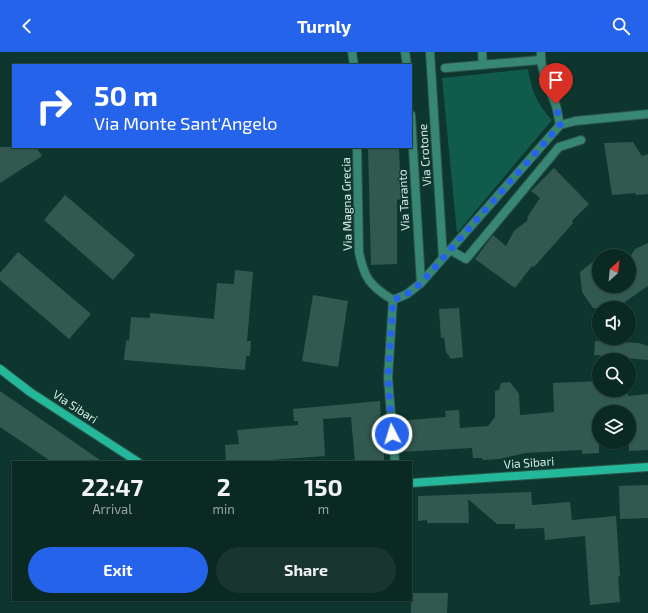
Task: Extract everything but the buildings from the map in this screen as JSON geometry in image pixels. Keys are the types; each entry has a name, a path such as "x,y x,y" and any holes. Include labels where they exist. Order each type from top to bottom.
{"street":[{"path":"352,52 354,64"},
{"path":"405,52 406,64"},
{"name":"Via Crotone","path":"430,52 443,257"},
{"path":"482,52 483,65"},
{"path":"445,68 483,65 541,56 549,91 556,104 560,125"},
{"path":"395,461 388,378 393,300 407,294 421,283 560,125 575,121 648,114"},
{"name":"Via Taranto","path":"412,132 421,283"},
{"path":"450,250 466,258 560,147 581,140"},
{"name":"Via Magna Grecia","path":"357,148 359,252 362,268 368,281 379,292 393,300"},
{"name":"Via Sibari","path":"0,369 30,392 136,461"},
{"name":"Via Sibari","path":"412,483 648,467"}],"green space":[{"path":"528,69 531,84 538,102 552,120 457,233 442,78"}],"route":[{"path":"392,434 388,378 393,300 407,294 421,283 560,125 556,104"}]}
